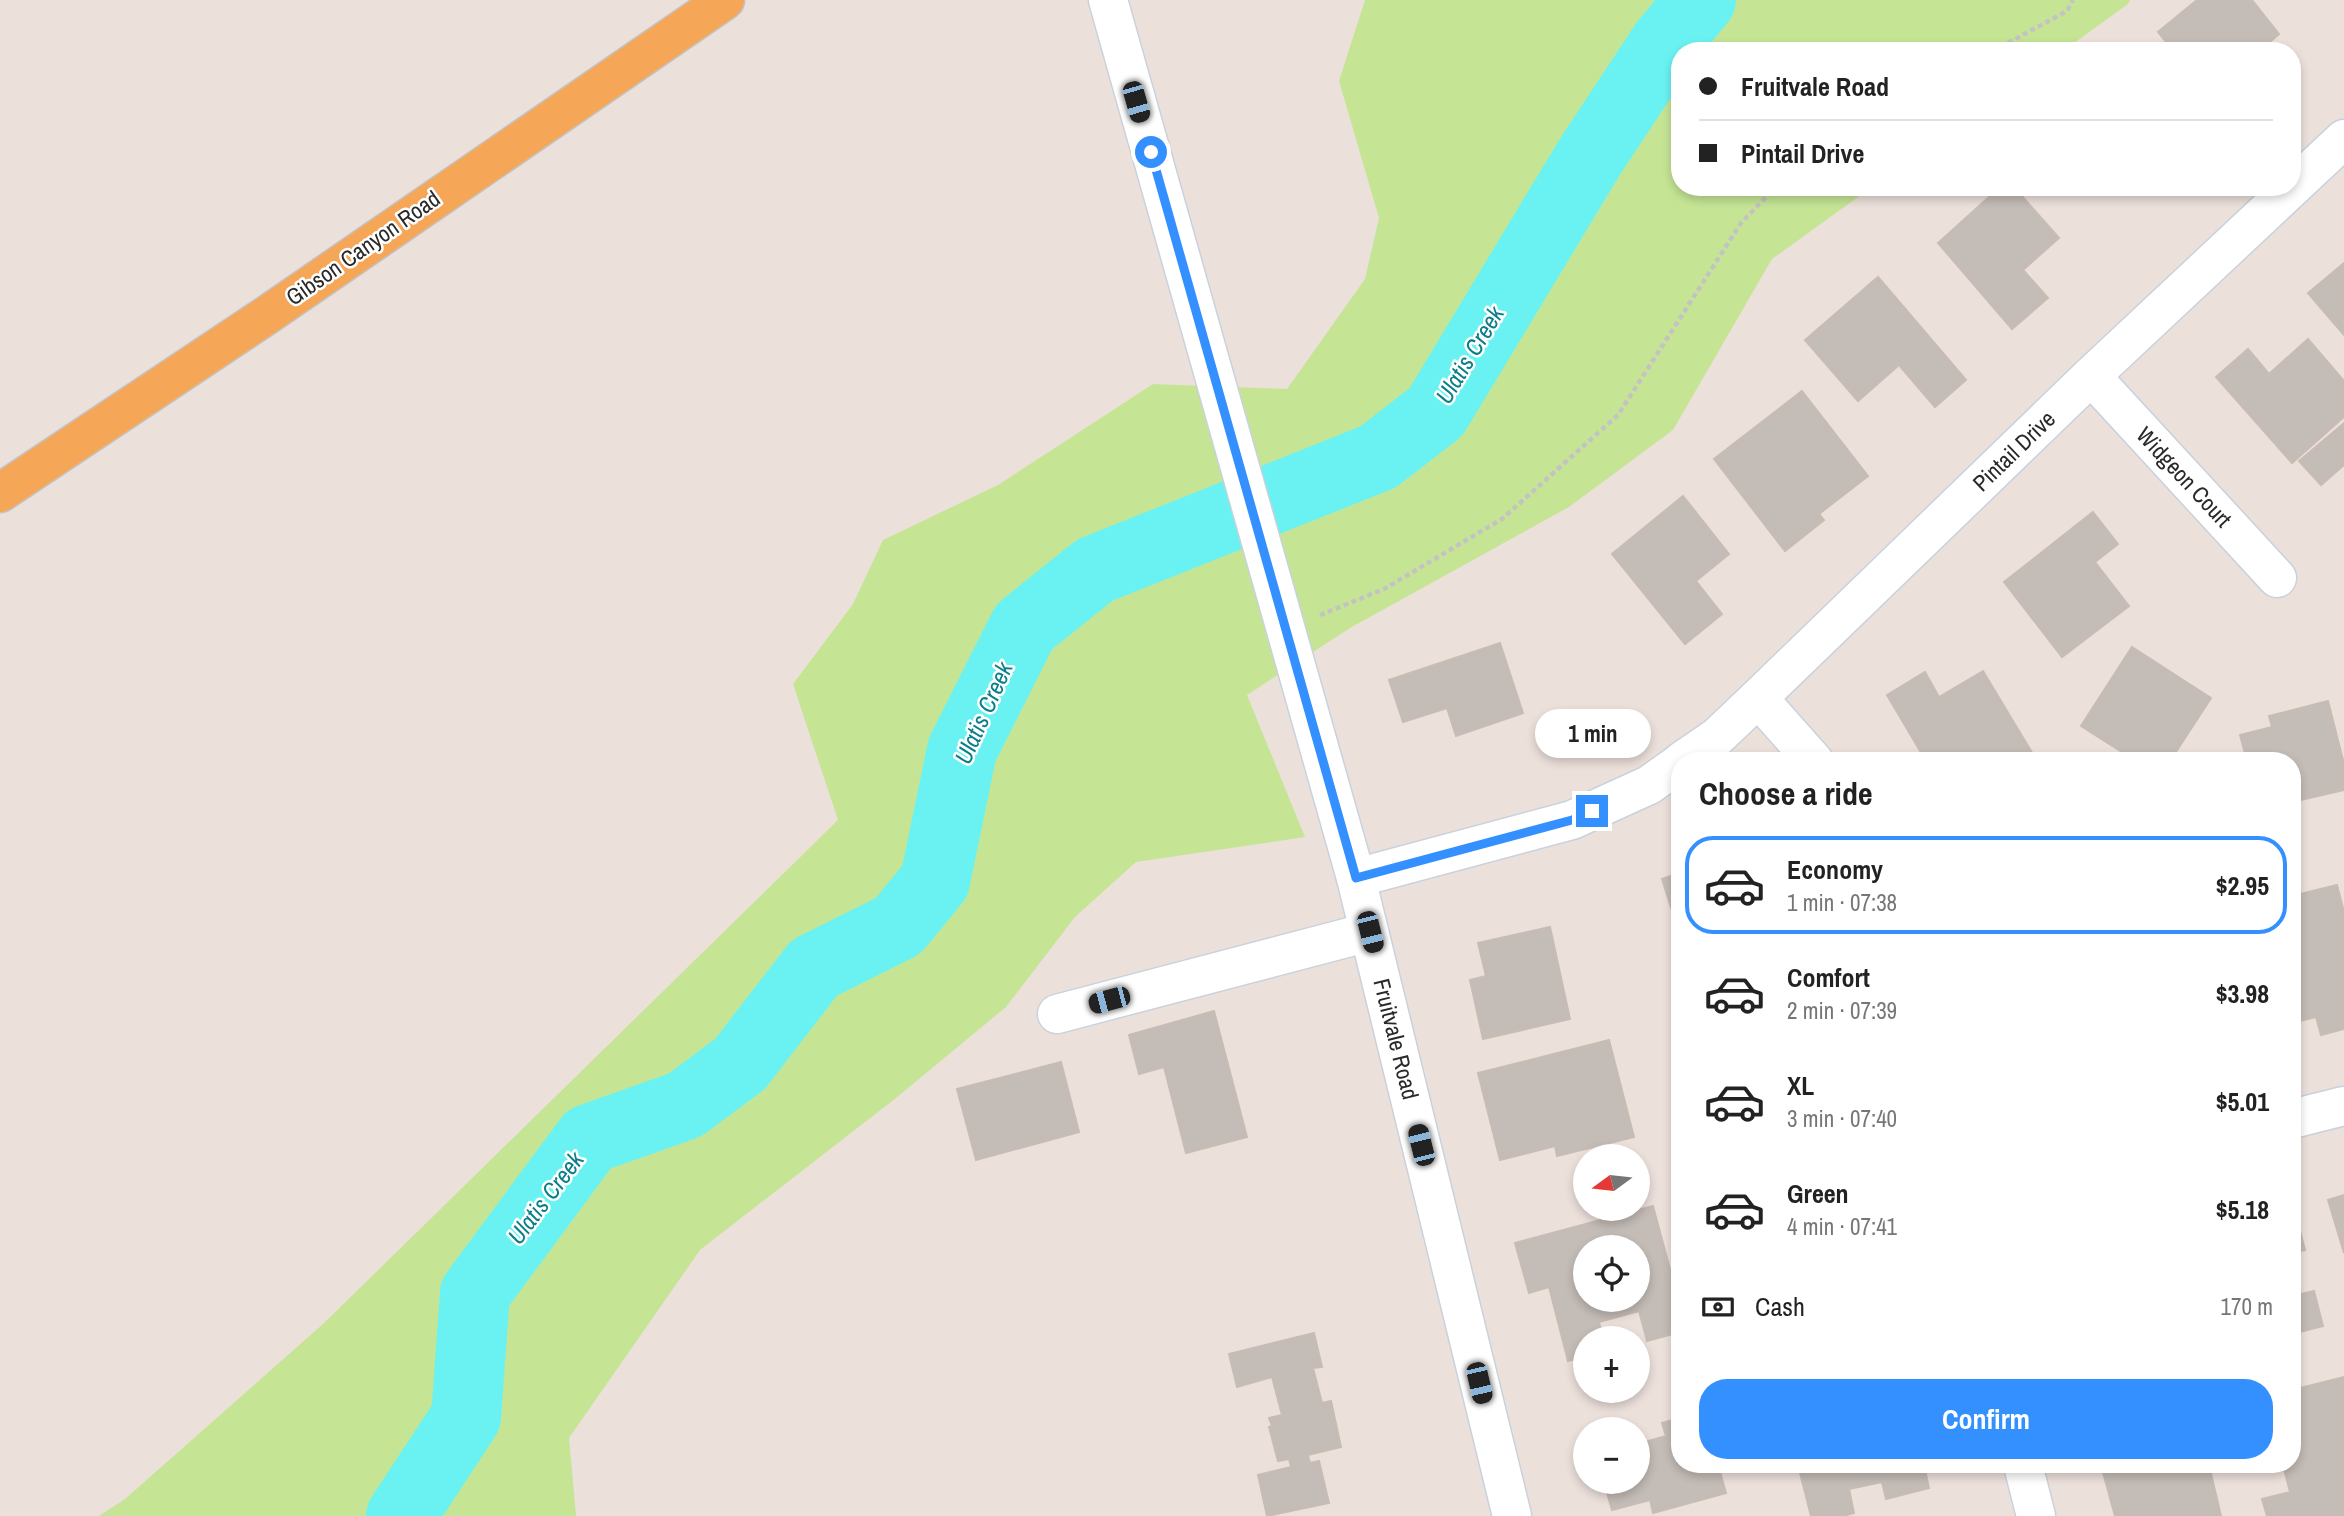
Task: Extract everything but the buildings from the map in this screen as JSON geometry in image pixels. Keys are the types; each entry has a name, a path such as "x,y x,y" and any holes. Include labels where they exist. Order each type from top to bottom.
{"main road":[{"name":"Gibson Canyon Road","path":"0,493 267,314 725,0"}],"street":[{"name":"Fruitvale Road","path":"1108,0 1356,878 1512,1516"},
{"name":"Pintail Drive","path":"2301,179 2344,139"},
{"name":"Pintail Drive","path":"1695,752 1717,737 2091,376 2283,196"},
{"name":"Widgeon Court","path":"2091,376 2277,578"},
{"path":"1758,698 1806,752"},
{"name":"Pintail Drive","path":"1356,878 1572,820 1649,785 1671,769"},
{"path":"1057,1014 1370,932"},
{"path":"2301,1117 2344,1106"},
{"path":"2025,1473 2036,1516"}],"path":[{"path":"2010,42 2067,11 2073,0"},
{"path":"1286,628 1384,589 1502,519 1618,415 1741,223 1767,196"}],"green space":[{"path":"1365,0 2130,0 2075,42 1671,42 1671,196 1860,196 1772,259 1673,430 1569,507 1350,628 1247,695 1305,837 1136,862 1075,917 1006,1007 896,1098 700,1250 569,1438 576,1516 99,1516 125,1499 323,1324 838,820 793,684 853,604 883,540 998,485 1153,384 1287,389 1365,279 1379,218 1339,81"}],"waterway":[{"name":"Ulatis Creek","path":"401,1516 466,1417 475,1293 589,1139 685,1105 740,1064 814,968 898,926 935,881 962,750 1024,627 1095,570 1378,457 1436,412 1591,155 1665,43 1701,0"}],"route":[{"path":"1151,152 1356,878 1572,820 1592,811"}]}
